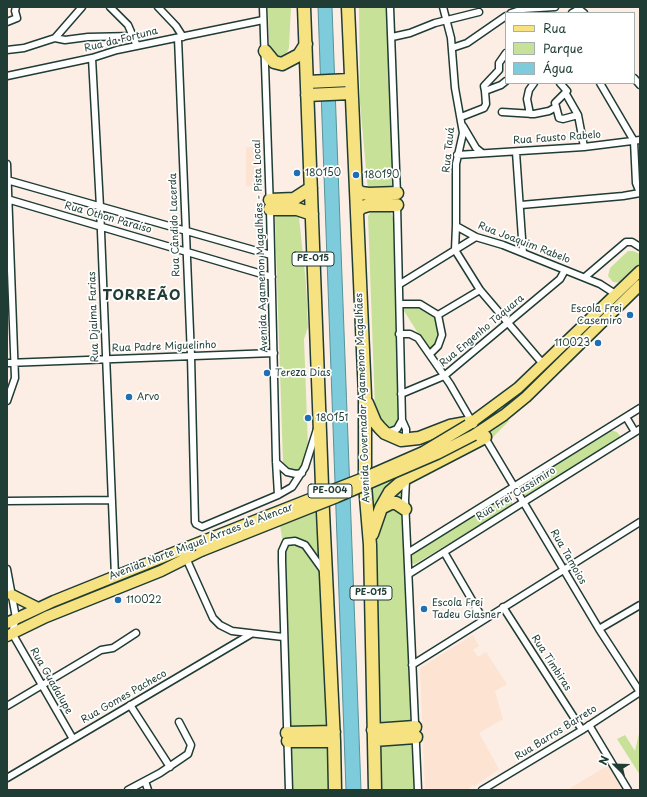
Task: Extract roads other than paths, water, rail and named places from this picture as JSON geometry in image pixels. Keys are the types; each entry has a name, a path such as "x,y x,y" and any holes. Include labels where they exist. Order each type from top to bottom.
{"highway":[{"name":"PE-015","path":"304,7 306,44 312,88 311,188 335,790"},
{"name":"Avenida Governador Agamenon Magalhães","path":"348,7 345,80 356,189 365,396 365,478 370,545 375,790"},
{"path":"265,51 274,62 282,64 299,55 306,44"},
{"path":"312,88 345,80"},
{"path":"312,88 346,93"},
{"path":"270,204 294,199 311,188"},
{"path":"356,189 361,193 397,199"},
{"path":"356,211 362,207 397,199"},
{"path":"270,204 297,209 312,214"},
{"path":"365,396 375,422 385,433 394,438 406,440 431,434 450,426 476,430"},
{"path":"370,545 374,524 390,492 406,478 476,430"},
{"path":"381,508 391,503 396,503 405,509"},
{"path":"373,735 416,732"},
{"path":"288,737 334,736"}],"main road":[{"name":"Avenida Norte Miguel Arraes de Alencar","path":"10,634 46,617 161,571 201,551 337,498 437,454 526,397 621,298 640,271"},
{"name":"Avenida Norte Miguel Arraes de Alencar","path":"12,621 38,608 115,576 361,479 476,430 507,397 543,364 621,298 640,285"},
{"path":"10,596 38,608"}],"street":[{"path":"55,38 82,7"},
{"path":"110,7 128,25 137,46"},
{"path":"158,7 176,26 180,37"},
{"path":"262,7 263,20"},
{"path":"390,7 400,284 399,334 402,420 406,429 406,440"},
{"name":"Rua Tauá","path":"443,7 452,48 455,88 462,125 462,137 456,164 455,250"},
{"path":"514,12 522,9 555,7"},
{"path":"7,22 17,18 15,9"},
{"path":"574,12 579,9 583,12"},
{"path":"392,37 479,12"},
{"path":"452,48 467,43 505,17"},
{"name":"Rua da Fortuna","path":"7,76 92,58 108,52 263,20"},
{"name":"Avenida Agamenon Magalhães - Pista Local","path":"263,20 278,495"},
{"path":"7,50 24,48 55,38 65,40 88,37 134,36"},
{"name":"Rua Cândido Lacerda","path":"180,37 185,250 191,356 194,522 202,527"},
{"path":"461,118 485,107 484,86 499,70 499,63 505,54"},
{"name":"Rua Djalma Farias","path":"92,58 100,207 105,360 115,576"},
{"path":"485,91 501,85 505,82"},
{"path":"530,114 527,99 532,84"},
{"path":"561,84 578,115 584,147"},
{"path":"521,204 623,196 640,193 636,182 637,141 601,84"},
{"path":"567,93 556,102 556,107 561,119 578,115"},
{"path":"502,112 530,114 545,112 556,107"},
{"path":"462,125 473,143 482,153"},
{"name":"Rua Fausto Rabelo","path":"457,155 584,147 637,141"},
{"path":"516,152 521,204 523,253"},
{"path":"7,164 15,378 7,401"},
{"name":"Rua Othon Paraíso","path":"8,181 271,255"},
{"name":"Rua Othon Paraíso","path":"8,199 185,250 272,277"},
{"name":"Rua Joaquim Rabelo","path":"456,226 476,237 523,253 604,285 621,298"},
{"path":"400,284 476,237"},
{"path":"585,277 626,242 632,242 640,247"},
{"path":"455,250 480,290 509,322 543,364"},
{"name":"Rua Engenho Taquara","path":"402,394 444,376 560,279 565,270"},
{"path":"438,315 480,290"},
{"path":"400,304 420,304 438,315 442,335 438,346 430,354"},
{"name":"Rua Tamoios","path":"399,334 414,335 430,354 476,430 524,500 599,629 640,692"},
{"name":"Rua Padre Miguelinho","path":"7,363 274,353"},
{"name":"Rua Frei Cassimiro","path":"408,552 640,408"},
{"name":"Rua Frei Cassimiro","path":"409,574 524,500 638,431 626,417"},
{"path":"385,433 397,429 402,420"},
{"name":"Avenida Norte Miguel Arraes de Alencar","path":"202,527 278,495 292,487 302,473 320,422"},
{"path":"276,461 288,472 296,474 302,473"},
{"path":"406,478 405,509 418,790"},
{"path":"7,501 112,500"},
{"path":"412,665 483,619 640,522"},
{"path":"289,790 283,637 282,551 286,542 295,541 305,545 312,553 327,577"},
{"path":"444,552 483,619"},
{"path":"186,558 213,618 226,629 251,634 283,637"},
{"path":"7,569 9,576 12,621 10,634"},
{"path":"7,586 9,576"},
{"path":"599,629 640,605"},
{"name":"Rua Timbiras","path":"503,607 582,730"},
{"path":"7,706 101,650 113,648 136,633"},
{"name":"Rua Guadalupe","path":"10,634 43,685 73,739"},
{"name":"Rua Gomes Pacheco","path":"7,778 251,634"},
{"name":"Rua Barros Barreto","path":"482,790 582,730 640,692"},
{"path":"130,705 170,767"},
{"path":"128,790 170,767 188,754 191,748 179,722"},
{"path":"589,725 628,790"},
{"path":"145,781 148,790"}],"water":[{"path":"318,7 332,7 361,790 346,790"}],"place":[{"name":"180150","path":"297,173"},
{"name":"180190","path":"356,175"},
{"name":"Escola Frei Casemiro","path":"630,315"},
{"name":"110023","path":"598,343"},
{"name":"Tereza Dias","path":"267,373"},
{"name":"Arvo","path":"129,397"},
{"name":"180151","path":"308,418"},
{"name":"110022","path":"118,600"},
{"name":"Escola Frei Tadeu Glasner","path":"424,609"}],"district":[{"name":"TORREÃO","path":"142,296"}]}
